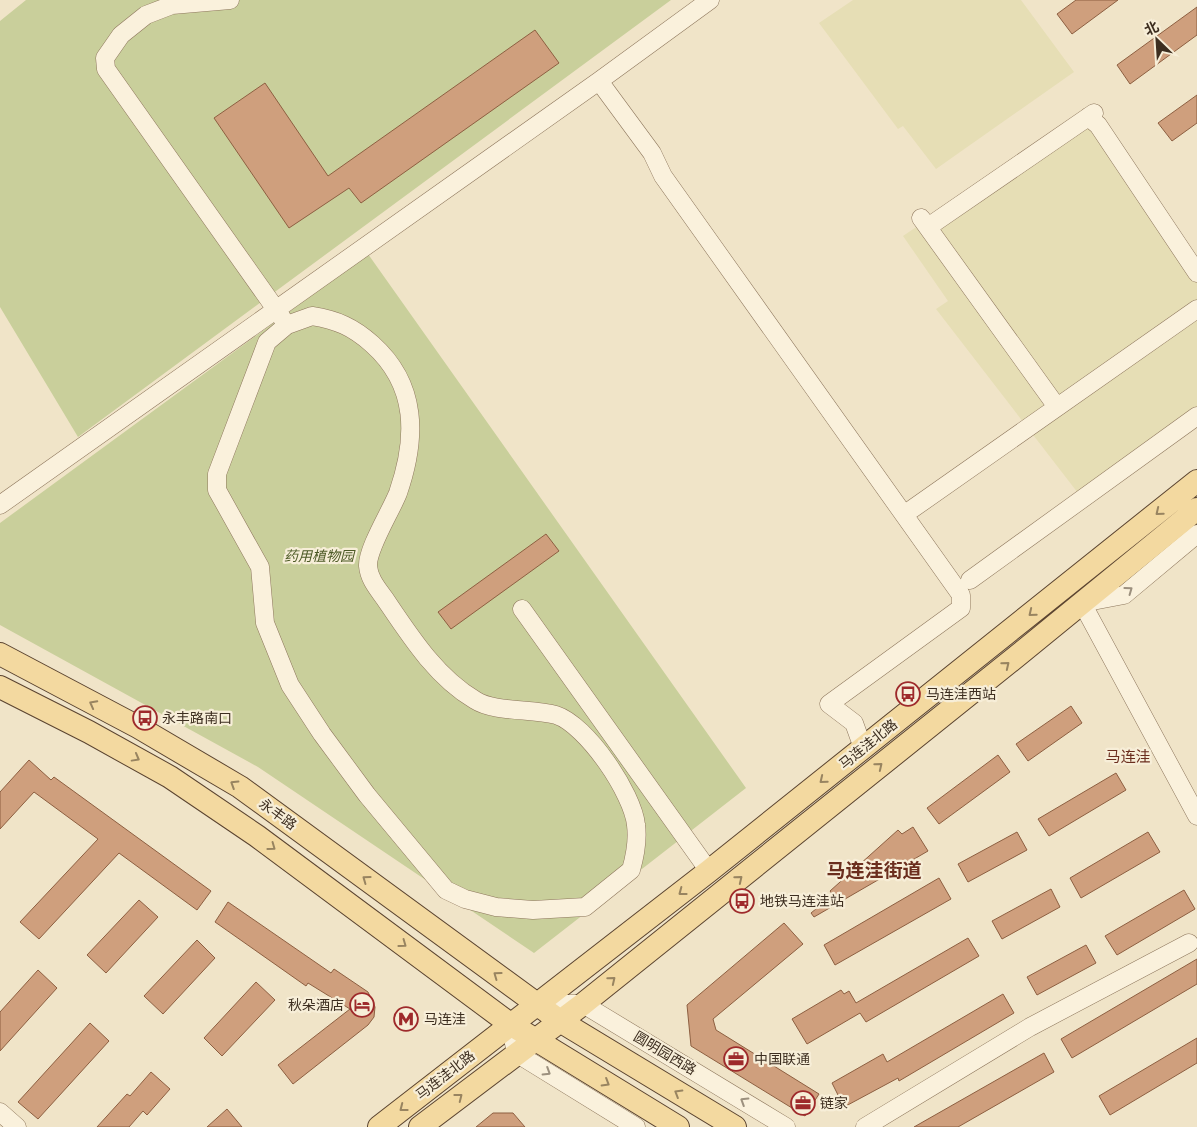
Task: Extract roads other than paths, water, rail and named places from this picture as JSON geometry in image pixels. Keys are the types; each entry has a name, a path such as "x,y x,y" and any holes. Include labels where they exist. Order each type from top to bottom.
{"main road":[{"name":"马连洼北路","path":"379,1127 709,871 1197,481"},
{"name":"马连洼北路","path":"420,1127 534,1039 583,1004 1197,509"},
{"name":"永丰路","path":"0,654 138,727 240,787 560,1022"},
{"path":"2,691 89,732 170,776 257,836 510,1024 678,1127"},
{"name":"圆明园西路","path":"560,1022 734,1127"}],"street":[{"path":"230,0 172,5 146,15 121,35 105,58 106,69 287,325"},
{"path":"0,505 599,81 710,0"},
{"path":"599,81 652,153 663,176 962,595 961,608 829,704 854,722 863,748"},
{"path":"1057,407 924,223 1091,115 1197,273"},
{"path":"905,514 1197,310"},
{"path":"312,316 333,319 354,328 388,358 400,377 410,405 411,433 407,461 398,494 374,546 368,565 372,581 411,638 436,667 476,702 557,715 575,726 600,754 631,804 636,825 635,851 631,870 585,906 533,910 496,907 465,899 446,890 367,794 322,734 290,685 265,623 260,568 217,490 217,474 267,342 287,325 312,316"},
{"path":"970,580 1197,416"},
{"name":"马连洼北路","path":"1082,603 1124,595 1197,534"},
{"path":"1082,603 1197,816"},
{"path":"522,609 709,871"},
{"path":"865,1127 1030,1027 1189,943"},
{"path":"536,1004 583,1004"},
{"name":"圆明园西路","path":"583,1004 786,1127"},
{"path":"510,1024 516,1053 636,1127"},
{"path":"0,1112 17,1127"}],"place":[{"name":"马连洼西站","path":"908,694"},
{"name":"永丰路南口","path":"145,718"},
{"name":"地铁马连洼站","path":"742,901"},
{"name":"秋朵酒店","path":"362,1005"},
{"name":"马连洼","path":"406,1019"},
{"name":"中国联通","path":"736,1059"},
{"name":"链家","path":"803,1103"}],"district":[{"name":"马连洼","path":"1128,757"},
{"name":"马连洼街道","path":"874,870"}],"park label":[{"name":"药用植物园","path":"319,556"}]}
